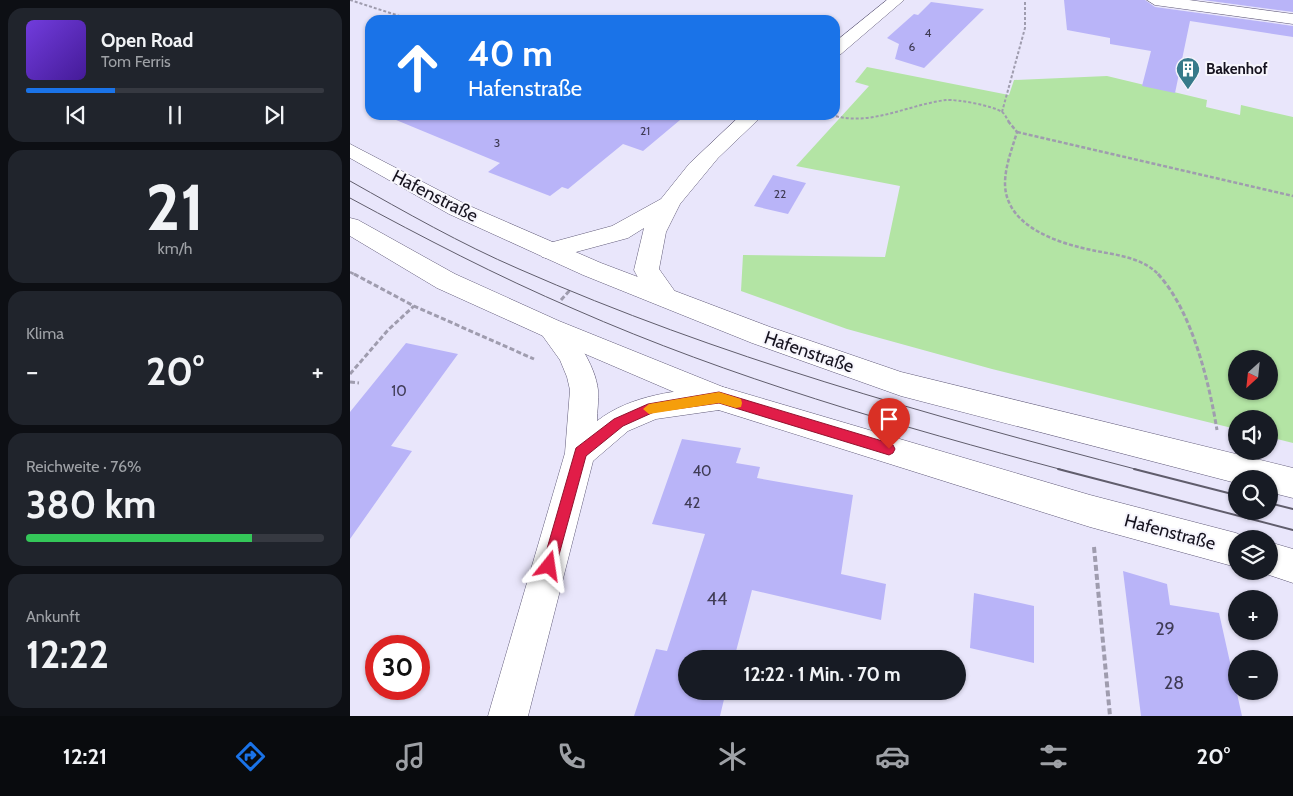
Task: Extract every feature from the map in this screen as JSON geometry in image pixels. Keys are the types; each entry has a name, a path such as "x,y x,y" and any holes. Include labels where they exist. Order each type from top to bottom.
{"main road":[{"path":"840,46 896,0"},
{"path":"1155,0 1174,1 1293,19"},
{"path":"668,300 646,270 653,234 667,205 702,164 747,120"},
{"name":"Hafenstraße","path":"350,150 458,209 550,251 760,336 901,384 1293,484"},
{"path":"550,251 620,232 667,205"},
{"name":"Hafenstraße","path":"350,226 446,281 550,328 719,398 1090,511 1228,548"},
{"path":"508,716 580,452 584,390 572,354 550,328"},
{"path":"580,452 618,422 653,407 719,398"},
{"path":"1278,562 1293,566"}],"path":[{"path":"350,0 396,15"},
{"path":"1002,112 1025,28 1025,0"},
{"path":"840,118 880,117 947,100 977,104 1002,112 1017,132 1293,196"},
{"path":"1017,132 1010,152 1006,190 1011,206 1030,229 1068,245 1121,256 1153,269 1174,295 1204,367 1217,432 1208,429"},
{"path":"350,374 388,330 414,306"},
{"path":"350,382 359,383"},
{"path":"1090,511 1110,716"}],"green space":[{"path":"867,67 1009,95 1014,80 1107,76 1207,100 1206,107 1240,115 1241,105 1293,117 1293,443 1278,439 1278,410 1228,410 1228,427 992,369 847,329 741,291 743,255 885,257 900,186 796,166 869,86 855,82"}],"building":[{"path":"1064,0 1145,0 1155,7 1293,26 1293,37 1190,21 1175,93 1142,86 1151,51 1110,44 1110,38 1067,30"},
{"path":"1203,0 1293,0 1293,12"},
{"path":"931,2 984,9 924,68 895,59 899,44 887,38 914,14 918,15"},
{"path":"396,120 680,120 643,151 623,144 568,189 562,187 550,196 488,172 500,163"},
{"path":"773,175 806,183 788,214 754,206"},
{"path":"406,343 458,354 391,446 412,451 350,539 350,412"},
{"path":"682,439 741,448 736,463 760,467 757,478 853,495 841,574 886,584 881,620 752,590 736,650 678,650 678,700 724,700 720,716 634,716 656,649 667,651 705,534 652,524"},
{"path":"1123,571 1167,584 1170,605 1219,613 1228,653 1228,700 1238,700 1242,716 1141,716"},
{"path":"974,593 1034,606 1034,663 970,648"}],"tram line":[{"path":"350,181 433,227 497,259 594,301 671,330 825,382 981,428 1139,470"},
{"path":"350,198 433,242 517,283 633,334 693,357 754,379 877,418 1063,470"},
{"path":"1058,469 1293,530"},
{"path":"1134,469 1228,493"},
{"path":"1278,505 1293,509"}],"slow traffic":[{"path":"649,409 719,398 736,403"}],"place":[{"name":"Bakenhof","path":"1188,90"}],"route":[{"path":"549,566 580,452 618,422 653,407 719,398 889,449"}]}
